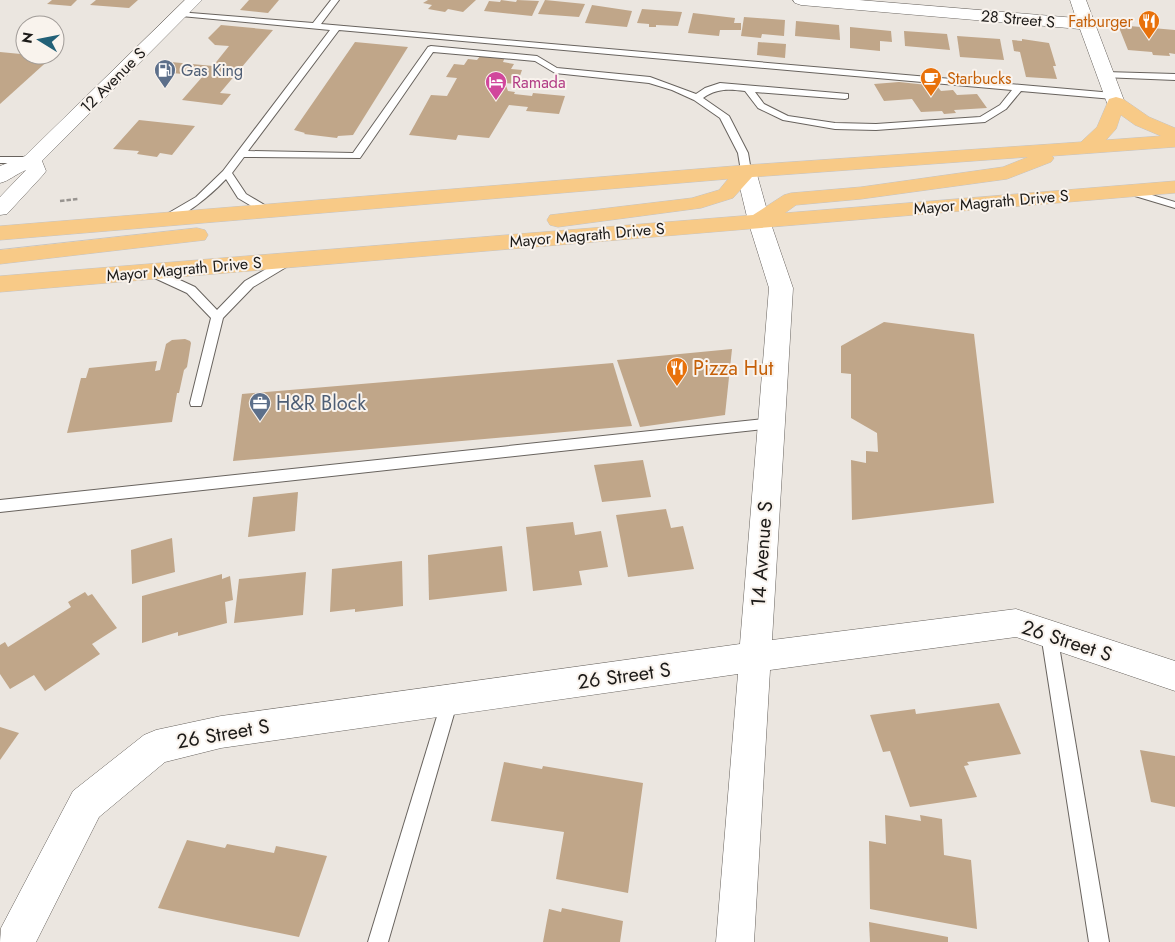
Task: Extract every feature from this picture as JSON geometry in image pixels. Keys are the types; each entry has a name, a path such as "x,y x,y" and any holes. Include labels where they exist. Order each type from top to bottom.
{"main road":[{"path":"759,221 791,199 861,193 1007,173 1077,148 1106,129 1114,100 1142,121 1175,135"},
{"path":"0,233 746,171 1175,141"},
{"path":"359,254 511,225 694,204 726,194 746,171"},
{"name":"Mayor Magrath Drive S","path":"0,284 1175,187"},
{"path":"0,256 279,227 355,205"}],"street":[{"name":"12 Avenue S","path":"0,177 6,171 32,160 194,0"},
{"name":"28 Street S","path":"801,0 1086,24"},
{"path":"1078,0 1114,100"},
{"path":"0,209 36,171 32,160"},
{"name":"14 Avenue S","path":"736,942 754,657 773,423 781,288 759,221 746,171"},
{"name":"26 Street S","path":"15,942 86,804 156,747 221,732 754,657 1016,623 1175,676"}],"lane":[{"path":"315,26 334,0"},
{"path":"181,14 1018,88 1114,100"},
{"path":"164,220 200,199 227,173 336,28"},
{"path":"242,154 356,156 430,49 537,59 555,70 650,80 675,88 697,98 724,116 743,153 746,171"},
{"path":"1105,75 1175,76"},
{"path":"697,98 708,90 720,86 845,96"},
{"path":"748,88 761,106 786,118 835,126 876,127 982,120 1003,106 1018,88"},
{"path":"0,160 32,160"},
{"path":"227,173 242,196 269,212"},
{"path":"1129,191 1175,205"},
{"path":"196,403 217,317 249,284 289,260"},
{"path":"152,272 191,290 217,317"},
{"path":"0,506 773,423"},
{"path":"1049,634 1099,942"},
{"path":"378,942 450,700"}],"building":[{"path":"52,0 77,0 71,6 47,4"},
{"path":"96,0 138,0 129,8 90,5"},
{"path":"249,0 279,0 268,13 240,10"},
{"path":"428,0 476,0 463,12 448,9 445,12 428,9 432,5 423,3"},
{"path":"501,0 516,2 517,0 539,1 532,16 484,11 489,1 500,2"},
{"path":"545,0 585,4 579,17 538,14"},
{"path":"592,5 632,11 627,27 585,23"},
{"path":"642,9 682,12 678,26 656,25 656,27 649,27 649,24 637,23"},
{"path":"693,13 735,18 734,23 741,23 741,30 720,30 719,36 688,33"},
{"path":"744,17 785,20 784,36 762,34 761,38 741,36"},
{"path":"796,21 839,25 840,40 795,36"},
{"path":"221,25 273,30 220,93 231,94 222,105 182,100 203,76 162,72 171,62 213,66 229,46 215,45 208,38"},
{"name":"Fatburger","path":"1118,25 1175,30 1175,54 1169,53 1170,56 1153,55 1152,52 1128,50"},
{"path":"850,27 891,31 892,42 880,41 880,51 850,48"},
{"path":"904,31 947,34 950,50 905,46"},
{"path":"957,36 1000,39 1004,60 960,57"},
{"path":"1022,39 1049,43 1056,66 1053,66 1057,79 1026,77 1020,52 1014,51 1012,40 1022,41"},
{"path":"355,42 408,47 353,135 338,136 337,138 304,134 294,130"},
{"path":"758,42 786,44 785,58 757,55"},
{"path":"0,52 15,53 15,65 43,65 0,104"},
{"name":"Ramada","path":"481,55 505,57 503,62 514,64 511,69 522,70 517,84 505,83 508,91 515,92 514,94 532,96 533,93 565,96 559,114 526,111 528,107 509,105 489,138 458,135 456,140 409,135 431,95 447,96 457,78 446,77 454,64 464,65 468,59 477,60"},
{"name":"Starbucks","path":"899,82 937,86 941,91 953,90 957,95 977,94 987,108 954,110 956,113 944,114 942,111 921,112 912,99 884,101 874,84"},
{"path":"139,120 195,126 172,155 160,153 157,157 137,154 139,151 113,149"},
{"path":"884,322 974,334 994,503 852,520 851,460 866,463 866,451 878,452 877,433 851,418 851,374 841,373 841,346"},
{"path":"185,339 191,343 187,367 184,370 179,393 177,393 172,422 67,433 81,378 86,378 89,368 157,361 155,371 160,370 166,344 172,340"},
{"name":"Pizza Hut","path":"732,349 725,415 640,427 617,360"},
{"path":"613,363 632,426 233,461 242,394"},
{"path":"643,460 651,497 602,502 594,465"},
{"path":"298,492 295,531 248,537 253,497"},
{"path":"666,509 671,528 683,526 694,569 628,577 616,515"},
{"path":"573,522 575,535 601,531 608,567 579,571 582,585 533,591 526,527"},
{"path":"172,538 175,572 132,584 131,550"},
{"path":"502,546 507,591 429,600 428,555"},
{"path":"402,561 403,606 355,612 355,609 330,612 332,569"},
{"path":"306,572 303,615 234,623 239,579"},
{"path":"222,574 222,579 230,576 233,600 225,602 227,623 178,636 178,632 142,643 142,596"},
{"path":"85,592 88,596 92,594 117,628 92,644 100,654 45,691 34,675 10,689 0,674 0,645 5,642 8,647 71,607 68,602"},
{"path":"999,703 1021,754 967,762 969,765 964,766 977,797 910,807 890,751 883,752 870,715 915,709 916,714"},
{"path":"0,727 19,733 0,760"},
{"path":"1140,750 1175,756 1175,807 1151,802"},
{"path":"504,762 542,769 543,766 643,783 628,893 556,879 564,832 491,821"},
{"path":"885,815 921,821 920,815 942,819 944,855 971,860 977,929 870,909 869,841 886,844"},
{"path":"187,840 225,848 227,844 274,853 276,846 327,856 299,937 158,908"},
{"path":"562,908 623,921 620,942 543,942 549,909 561,912"},
{"path":"869,922 948,937 948,942 870,942"}],"place":[{"name":"Fatburger","path":"1149,40"},
{"name":"Gas King","path":"165,89"},
{"name":"Starbucks","path":"931,97"},
{"name":"Ramada","path":"496,101"},
{"name":"Pizza Hut","path":"677,387"},
{"name":"H&R Block","path":"260,422"}]}
